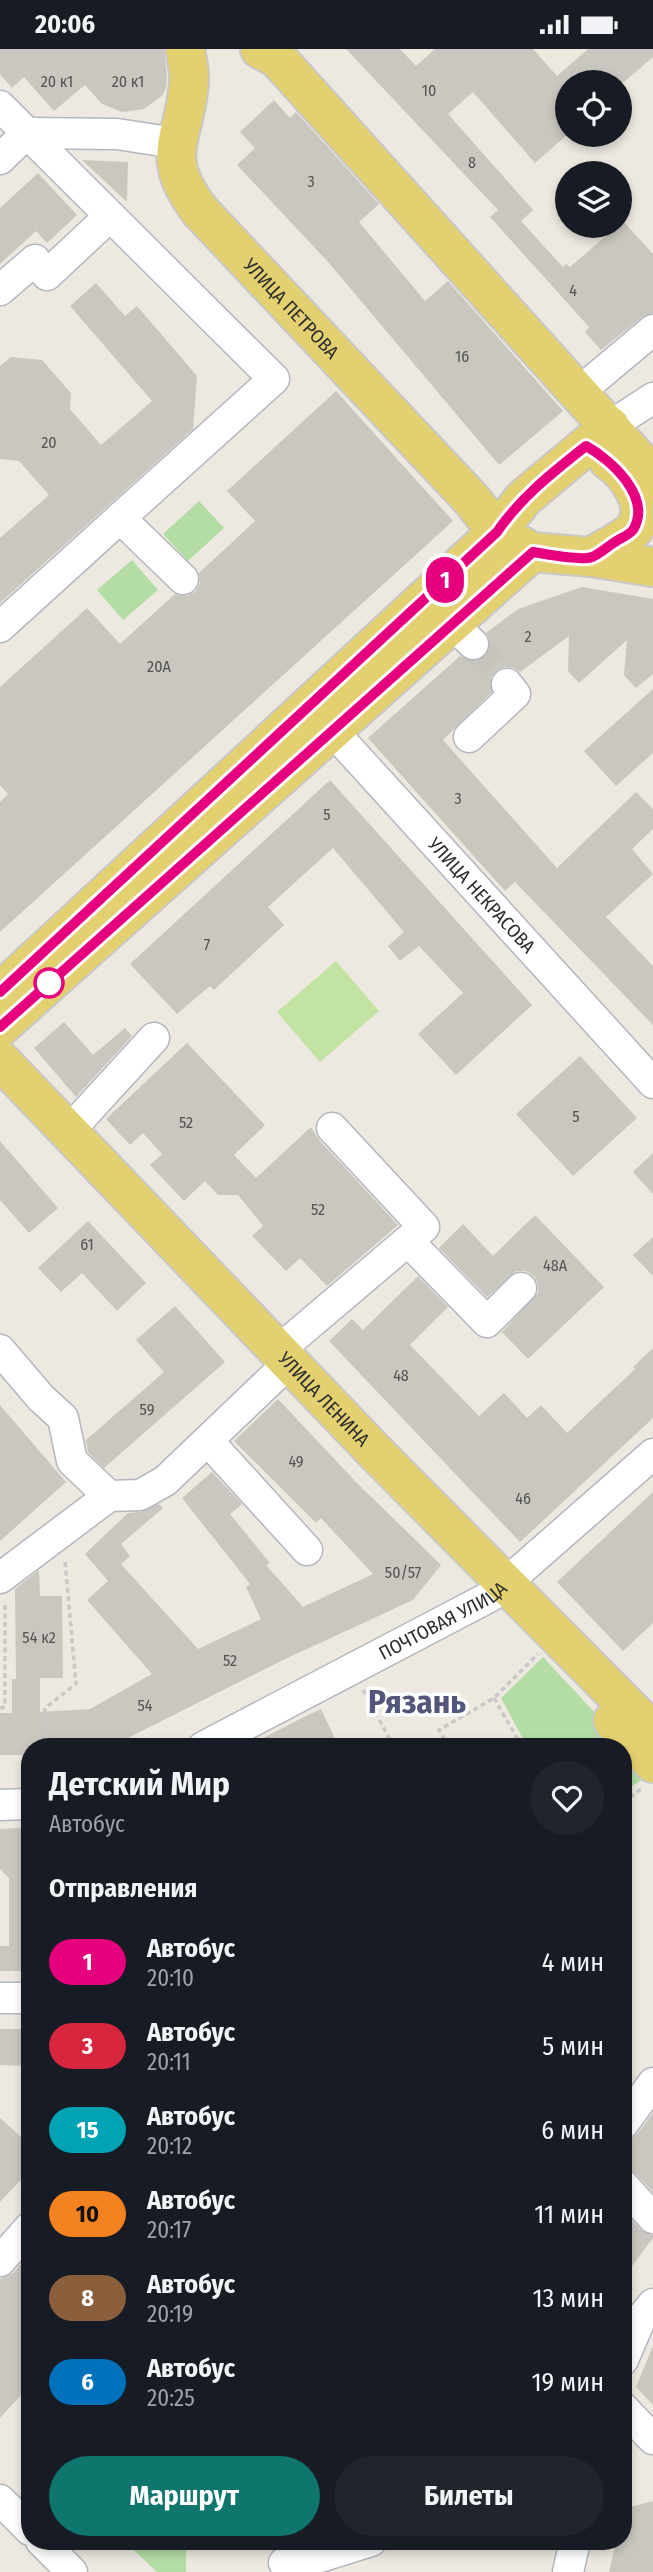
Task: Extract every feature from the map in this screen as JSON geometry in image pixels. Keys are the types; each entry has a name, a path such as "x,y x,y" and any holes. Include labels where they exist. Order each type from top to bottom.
{"main road":[{"name":"УЛИЦА ПЕТРОВА","path":"186,49 189,81 176,143 177,163 182,183 200,211 472,500 497,532"},
{"path":"271,52 579,392 598,436 646,479 640,510 632,531 591,558"},
{"path":"0,1027 321,719 497,532 524,498 598,436"},
{"path":"497,532 533,552 653,567"},
{"path":"0,992 321,719 463,634 533,552"},
{"name":"УЛИЦА ЛЕНИНА","path":"0,1060 277,1363"},
{"name":"УЛИЦА ЛЕНИНА","path":"0,1094 277,1363 498,1590 653,1732"},
{"name":"УЛИЦА ЛЕНИНА","path":"498,1590 620,1738"},
{"name":"УЛИЦА ЛЕНИНА","path":"632,1753 650,1774"}],"street":[{"path":"0,106 274,379 0,627"},
{"path":"0,159 27,133 117,134 176,143"},
{"path":"0,290 34,260 47,275 110,216"},
{"path":"579,392 653,330"},
{"path":"598,436 653,398"},
{"path":"120,518 183,579"},
{"path":"469,737 516,694 507,684"},
{"name":"УЛИЦА НЕКРАСОВА","path":"321,719 653,1083"},
{"path":"68,1132 154,1038"},
{"path":"2,1576 109,1496 140,1495 165,1481 208,1441 277,1363 424,1227 332,1128"},
{"path":"408,1241 487,1322 521,1288"},
{"path":"0,1350 41,1398 63,1417 72,1461 109,1496"},
{"path":"208,1441 307,1551"},
{"name":"ПОЧТОВАЯ УЛИЦА","path":"220,1738 498,1590 653,1454"},
{"path":"0,1805 21,1804"},
{"path":"0,1998 21,1998"},
{"path":"632,2112 653,2083"},
{"path":"632,2195 653,2218"},
{"path":"0,2261 21,2237"},
{"path":"632,2334 639,2313"},
{"path":"632,2417 653,2439"},
{"path":"0,2500 21,2521"},
{"path":"50,2550 72,2572"},
{"path":"284,2563 307,2561 342,2550"},
{"path":"568,2572 573,2550"}],"path":[{"path":"44,1738 45,1708 76,1684 62,1532"},
{"path":"0,1708 5,1706 2,1576"},
{"path":"444,1738 439,1730 494,1698 544,1648"},
{"path":"352,1669 389,1738"},
{"path":"494,1698 517,1738"},
{"path":"632,1793 650,1774"}],"green space":[{"path":"199,501 224,528 188,561 163,534"},
{"path":"132,560 158,590 123,620 97,590"},
{"path":"336,961 379,1011 320,1062 277,1012"},
{"path":"543,1657 618,1738 522,1738 501,1698"},
{"path":"632,1753 651,1773 632,1787"},
{"path":"134,2550 186,2550 186,2572 157,2572"}],"building":[{"path":"0,49 164,49 166,88 162,96 144,109 122,112 102,104 85,85 54,111 24,77 12,88 0,74"},
{"path":"346,49 400,49 416,66 435,49 533,49 555,74 555,146 535,163 473,92 448,114 533,210 521,221 563,267 566,264 570,267 603,238 632,238 632,231 653,254 653,313 642,317 601,350 585,332 589,327 490,217 498,210"},
{"path":"588,49 653,49 653,57 632,75 632,70 564,70"},
{"path":"274,100 290,118 296,112 379,204 359,222 425,301 448,281 563,411 499,465 329,263 237,165 255,148 240,132"},
{"path":"82,160 128,162 127,202"},
{"path":"38,173 77,215 47,243 36,231 0,264 0,208"},
{"path":"96,283 125,316 137,306 197,376 193,429 0,603 0,538 49,495 19,461 0,459 0,366 11,357 42,360 71,393 70,409 101,445 152,401 70,306"},
{"path":"336,391 453,521 0,932 0,802 8,794 0,785 0,687 87,608 120,644 175,594 187,596 195,592 200,583 199,573 255,521 227,491"},
{"path":"582,587 653,599 653,674 636,688 624,675 627,640 579,683 568,671 569,636 520,672 505,667 496,671 491,678 492,692 443,740 557,868 636,792 653,809 653,829 632,849 653,874 606,917 653,966 653,1025 515,882 505,891 368,738 460,656 470,661 479,661 485,656 490,647 486,633 518,609"},
{"path":"653,689 653,753 616,786 584,751"},
{"path":"330,780 532,1005 456,1075 418,1034 463,993 419,946 400,961 388,946 404,932 333,848 268,907 284,925 214,990 210,986 177,1014 130,964"},
{"path":"64,1022 93,1055 125,1028 132,1036 76,1097 34,1048"},
{"path":"187,1043 265,1125 234,1155 256,1178 311,1127 319,1140 398,1225 327,1286 300,1258 286,1271 252,1236 263,1226 238,1195 218,1195 205,1181 184,1201 150,1165 162,1154 143,1133 130,1145 106,1119"},
{"path":"580,1056 637,1118 573,1176 516,1114"},
{"path":"0,1141 58,1208 29,1233 0,1200"},
{"path":"653,1153 653,1194 633,1172"},
{"path":"535,1215 604,1287 528,1359 502,1332 538,1293 534,1276 526,1271 516,1271 487,1297 439,1248 463,1224 493,1256"},
{"path":"88,1221 146,1283 117,1311 82,1273 61,1292 38,1268"},
{"path":"653,1237 653,1276 633,1255"},
{"path":"418,1276 448,1307 410,1345 479,1416 504,1393 527,1418 541,1405 567,1433 635,1369 633,1367 653,1348 653,1418 520,1542 329,1341 352,1319 363,1330"},
{"path":"175,1306 225,1362 104,1468 88,1452 86,1440 164,1372 136,1340"},
{"path":"278,1399 356,1482 441,1565 413,1600 281,1661 128,1738 21,1738 21,1755 0,1755 0,1713 12,1713 12,1679 16,1679 15,1589 39,1570 40,1596 62,1596 63,1678 40,1678 40,1712 90,1709 152,1674 87,1600 108,1581 85,1554 128,1513 141,1512 159,1504 163,1508 121,1544 130,1556 121,1564 198,1649 261,1619 246,1587 250,1584 182,1498 212,1472 242,1504 230,1514 270,1563 266,1565 303,1607 373,1574 321,1518 316,1523 234,1441"},
{"path":"0,1405 66,1482 0,1541"},
{"path":"653,1492 653,1623 623,1651 557,1582"},
{"path":"321,1709 335,1738 263,1738"},
{"path":"21,1828 21,1971 0,1971 0,1946 9,1946 9,1878 0,1869 0,1829"},
{"path":"0,2029 21,2029 21,2066 0,2065"},
{"path":"653,2113 653,2192 632,2172 632,2139"},
{"path":"0,2118 21,2137 21,2180 0,2202"},
{"path":"632,2220 641,2230 653,2235 632,2266"},
{"path":"21,2264 21,2395 0,2418 0,2279 13,2273"},
{"path":"653,2348 653,2405 636,2387"},
{"path":"653,2501 653,2572 609,2572 614,2550 632,2550 632,2507"}],"tunnel":[{"path":"473,644 507,684"}],"bus line":[{"name":"1","path":"0,992 497,532 510,513 552,472 586,446 614,464 635,487 640,503 640,516 632,531 591,558 533,552 0,1027"}],"district":[{"name":"Рязань","path":"417,1702"}]}
